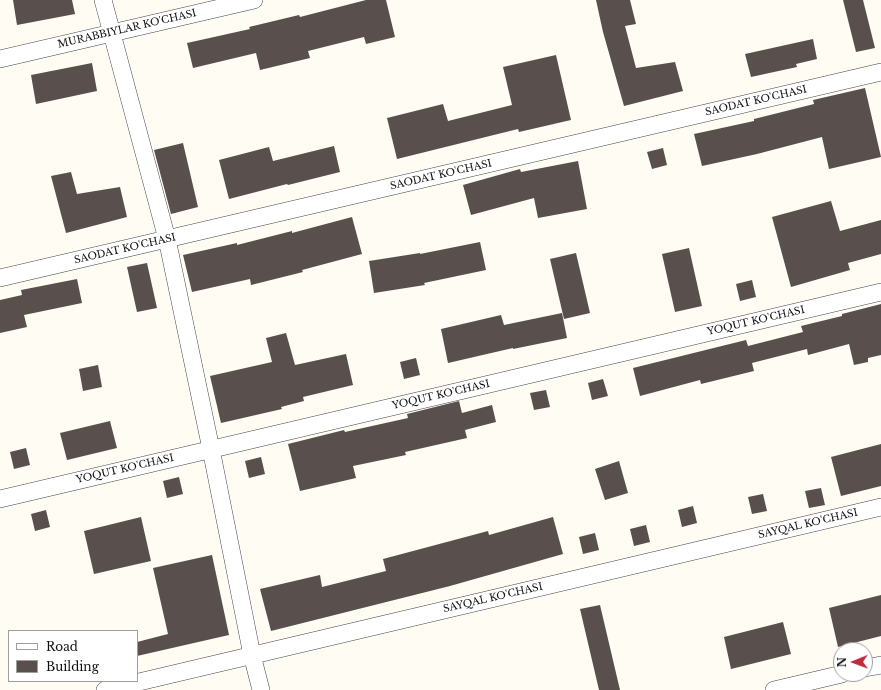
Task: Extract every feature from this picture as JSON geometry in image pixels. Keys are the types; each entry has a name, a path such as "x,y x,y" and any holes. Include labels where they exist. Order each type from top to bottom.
{"street":[{"path":"103,0 167,239 252,655 261,690"},
{"name":"MURABBIYLAR KO'CHASI","path":"0,59 254,0"},
{"name":"SAODAT KO'CHASI","path":"0,278 881,72"},
{"name":"YOQUT KO'CHASI","path":"0,499 881,292"},
{"name":"SAYQAL KO'CHASI","path":"105,690 881,507"},
{"path":"774,690 833,676"}],"building":[{"path":"13,0 72,0 75,14 17,25"},
{"path":"366,0 386,0 395,37 366,44 364,37 308,51 310,58 260,70 256,53 193,68 187,43"},
{"path":"596,0 630,0 636,24 625,26 636,68 675,62 683,91 624,106 603,32"},
{"path":"843,0 863,0 875,48 856,52"},
{"path":"813,39 817,59 796,64 797,67 751,77 745,54"},
{"path":"556,55 571,120 519,132 518,129 397,159 387,118 443,104 448,121 512,105 503,67"},
{"path":"92,63 97,91 36,104 31,75"},
{"path":"865,88 881,157 829,169 822,137 757,154 702,166 694,134 754,121 754,119 814,104 813,100"},
{"path":"183,143 198,207 171,214 154,150"},
{"path":"334,146 340,172 229,199 219,160 269,147 273,161"},
{"path":"663,148 667,165 652,169 647,152"},
{"path":"578,161 587,209 538,218 534,198 471,215 463,185 520,169 521,172"},
{"path":"71,172 77,194 120,187 127,217 66,233 51,176"},
{"path":"831,201 840,231 881,220 881,254 848,263 850,270 791,287 772,217"},
{"path":"352,217 362,254 302,270 303,272 251,285 250,279 192,292 183,255 237,243 237,245 292,231 292,233"},
{"path":"480,242 486,270 424,283 425,285 374,293 369,261 420,254"},
{"path":"689,248 702,306 675,312 662,254"},
{"path":"576,253 590,313 564,319 550,259"},
{"path":"147,263 157,308 137,312 127,267"},
{"path":"77,279 82,303 24,315 27,327 0,333 0,300 22,295 21,290"},
{"path":"752,280 756,297 740,301 736,284"},
{"path":"881,304 881,355 868,358 868,362 854,365 849,344 808,355 807,349 752,363 754,371 701,384 700,380 640,396 633,368 746,340 748,346 803,332 801,326 842,316 842,314"},
{"path":"562,313 567,338 513,348 448,363 441,329 501,315 504,325"},
{"path":"286,333 295,365 346,354 353,385 303,397 304,401 281,407 282,409 221,423 210,376 272,362 266,338"},
{"path":"416,358 420,375 404,379 400,362"},
{"path":"98,365 102,387 83,391 79,369"},
{"path":"603,379 608,396 592,400 588,383"},
{"path":"546,390 550,407 534,410 530,393"},
{"path":"459,401 462,413 492,405 496,422 465,430 467,438 405,452 406,455 353,466 356,478 300,491 288,444 344,430 345,432 408,418 407,414"},
{"path":"110,421 117,448 67,460 60,433"},
{"path":"881,444 881,486 841,496 831,457"},
{"path":"26,448 30,465 14,469 10,452"},
{"path":"261,457 265,474 249,478 245,461"},
{"path":"619,461 628,493 605,500 595,469"},
{"path":"179,477 183,494 167,498 163,481"},
{"path":"821,488 825,505 809,508 805,491"},
{"path":"763,494 767,511 752,514 748,497"},
{"path":"693,506 697,523 682,527 678,510"},
{"path":"46,510 50,527 35,531 31,514"},
{"path":"141,517 151,561 94,574 84,531"},
{"path":"553,517 563,554 450,586 271,631 260,589 320,575 322,587 386,571 383,559 488,531 489,535"},
{"path":"646,525 650,542 634,546 630,529"},
{"path":"595,533 599,550 583,554 579,537"},
{"path":"212,555 229,635 138,656 138,642 168,634 153,568"},
{"path":"881,595 881,636 858,642 837,642 829,608"},
{"path":"600,605 620,690 599,690 580,609"},
{"path":"783,622 791,654 731,669 724,637"}]}
